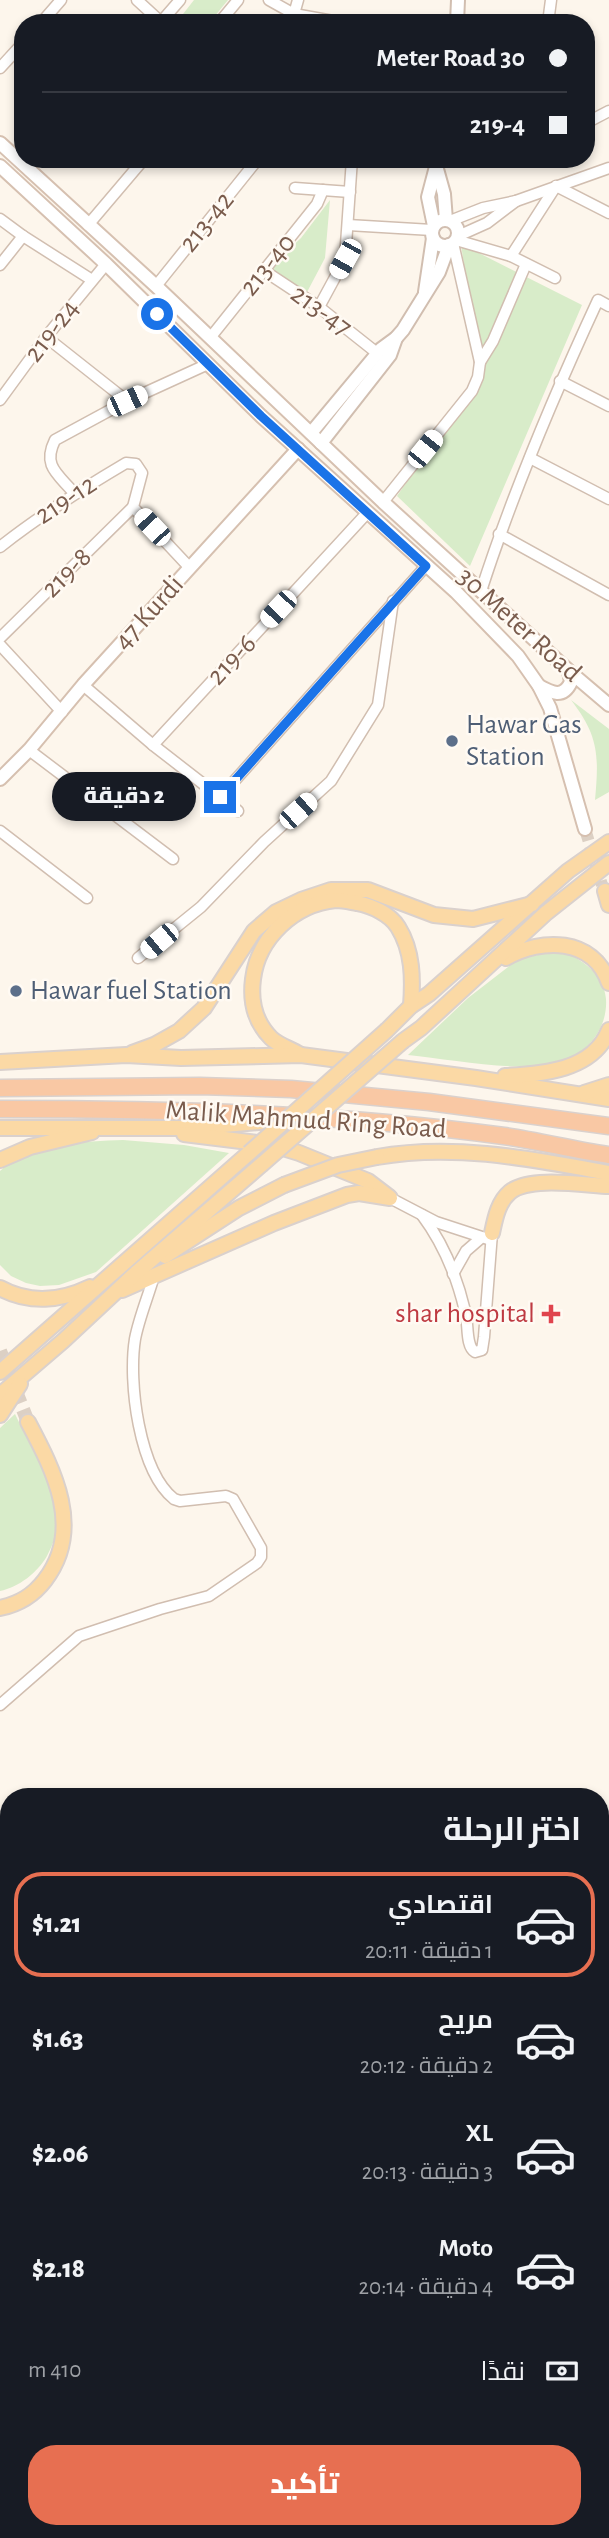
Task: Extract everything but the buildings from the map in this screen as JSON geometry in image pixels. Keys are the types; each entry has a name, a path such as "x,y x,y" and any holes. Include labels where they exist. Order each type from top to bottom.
{"highway":[{"name":"Malik Mahmud Ring Road","path":"0,1088 200,1086 291,1089 429,1102 609,1126"},
{"name":"Malik Mahmud Ring Road","path":"0,1109 194,1110 302,1116 506,1136 609,1155"}],"main road":[{"name":"30 Meter Road","path":"0,166 106,264 261,416 456,592 518,656 539,686 554,720 585,829"},
{"name":"30 Meter Road","path":"34,168 88,225 156,286 275,402 311,432 383,502 569,671 608,702"},
{"path":"436,168 428,197 439,227 440,244 454,241"},
{"path":"321,443 390,355 396,338 416,312 425,292 439,272 454,241 456,227 439,227"},
{"path":"425,292 439,227"},
{"path":"311,432 377,353 396,338"},
{"path":"226,381 235,382 239,379 240,366"},
{"path":"261,416 260,407 263,403 271,400 275,402"},
{"name":"47 Kurdi","path":"0,779 298,449"},
{"path":"539,686 555,694 565,691 571,682 569,671"},
{"path":"0,1372 411,1006 429,994 568,871 609,842"},
{"path":"0,1395 147,1263 421,1028 546,913 609,863"},
{"path":"126,1055 154,1045 180,1031 204,1007 254,931 276,912 301,900 331,890 368,890 434,915 473,919 532,904"},
{"path":"301,1055 272,1040 256,1016 251,998 255,965 266,942 281,925 305,909 337,900 366,905 389,918 397,926 410,955 413,975 411,1006"},
{"path":"483,971 522,950 565,944 595,960 609,983"},
{"path":"477,1078 554,1072 579,1062 595,1050 609,1030"},
{"path":"0,1062 126,1055 181,1058 301,1055 477,1078 609,1099"},
{"path":"582,1094 609,1085"},
{"path":"0,1128 227,1126 302,1116"},
{"path":"0,1160 30,1147 116,1126"},
{"path":"151,1128 273,1146 299,1153 368,1181 390,1198"},
{"name":"Malik Mahmud Ring Road","path":"147,1263 170,1253 239,1208 284,1185 338,1165 377,1157 425,1151 472,1152 609,1173"},
{"path":"488,1237 500,1206 508,1194 517,1188 534,1184 609,1186"},
{"path":"114,1293 274,1223 347,1195 359,1193 390,1198"},
{"path":"0,1288 23,1297 45,1299 72,1294 101,1282"},
{"path":"0,1415 26,1372"},
{"path":"0,1608 17,1604 42,1584 53,1569 65,1528 64,1507 57,1484 28,1422"}],"street":[{"path":"49,14 61,0"},
{"path":"136,0 152,14"},
{"path":"168,14 180,0"},
{"path":"226,14 238,0"},
{"path":"269,0 294,14 298,0"},
{"path":"0,68 14,53"},
{"path":"88,225 136,168"},
{"name":"213-42","path":"156,286 251,168"},
{"path":"319,307 345,259 351,168"},
{"path":"348,225 439,227 495,204 516,201 609,169"},
{"path":"556,186 609,213"},
{"path":"511,256 556,186"},
{"path":"295,188 350,191"},
{"name":"213-40","path":"210,338 317,204 323,190"},
{"path":"454,241 486,223 516,201"},
{"path":"0,219 92,280"},
{"path":"0,265 23,236"},
{"path":"454,241 511,256 555,278"},
{"path":"383,502 472,391 478,377 480,362 454,241"},
{"name":"219-24","path":"0,400 46,337 106,264"},
{"path":"480,362 493,341 526,264"},
{"name":"213-47","path":"263,270 319,307 377,353"},
{"path":"481,591 499,534 560,381 598,300 609,306"},
{"path":"46,337 127,401"},
{"path":"74,493 49,463 49,452 55,440 127,401 208,364"},
{"path":"560,381 609,406"},
{"path":"530,458 609,499"},
{"name":"219-12","path":"0,547 74,493 126,463 136,464 142,473 133,507"},
{"path":"133,507 190,568"},
{"name":"219-8","path":"0,639 133,507"},
{"name":"219-6","path":"153,746 368,512"},
{"path":"499,534 609,595"},
{"path":"220,797 426,566"},
{"path":"138,958 201,907 264,842 331,781 378,705 393,601"},
{"path":"0,645 62,712"},
{"path":"83,685 153,746 238,811"},
{"path":"29,750 173,859"},
{"path":"0,831 87,898"},
{"path":"390,1198 422,1215 488,1237"},
{"path":"422,1215 453,1274 466,1311 469,1346 472,1351 478,1352 483,1348 484,1337 488,1237"},
{"path":"453,1274 466,1251 488,1237"},
{"path":"0,1705 79,1636 209,1596 257,1563 261,1557 261,1548 233,1499 226,1496 180,1501 174,1499 150,1467 133,1395 135,1340 154,1276"}],"green space":[{"path":"194,0 228,0 216,14 183,14"},
{"path":"330,200 325,258 306,294 268,269 301,238"},
{"path":"461,244 582,305 470,566 397,496 480,377"},
{"path":"571,700 609,729 609,792 595,800 595,747 587,725"},
{"path":"566,953 593,971 602,983 606,999 606,1011 598,1032 575,1056 553,1064 519,1067 408,1055 468,998 517,960 542,954"},
{"path":"123,1140 184,1145 229,1153 96,1272 59,1285 40,1286 11,1276 0,1265 0,1171 12,1162 41,1150 75,1143"},
{"path":"15,1414 49,1484 57,1512 57,1525 51,1549 38,1568 21,1583 0,1591 0,1428"}],"tunnel":[{"path":"585,829 602,885"},
{"path":"0,1351 28,1422"}],"place":[{"name":"Hawar Gas Station","path":"452,741"},
{"name":"Hawar fuel Station","path":"16,991"},
{"name":"shar hospital","path":"551,1314"}],"route":[{"path":"157,314 261,416 426,566 220,797"}]}
